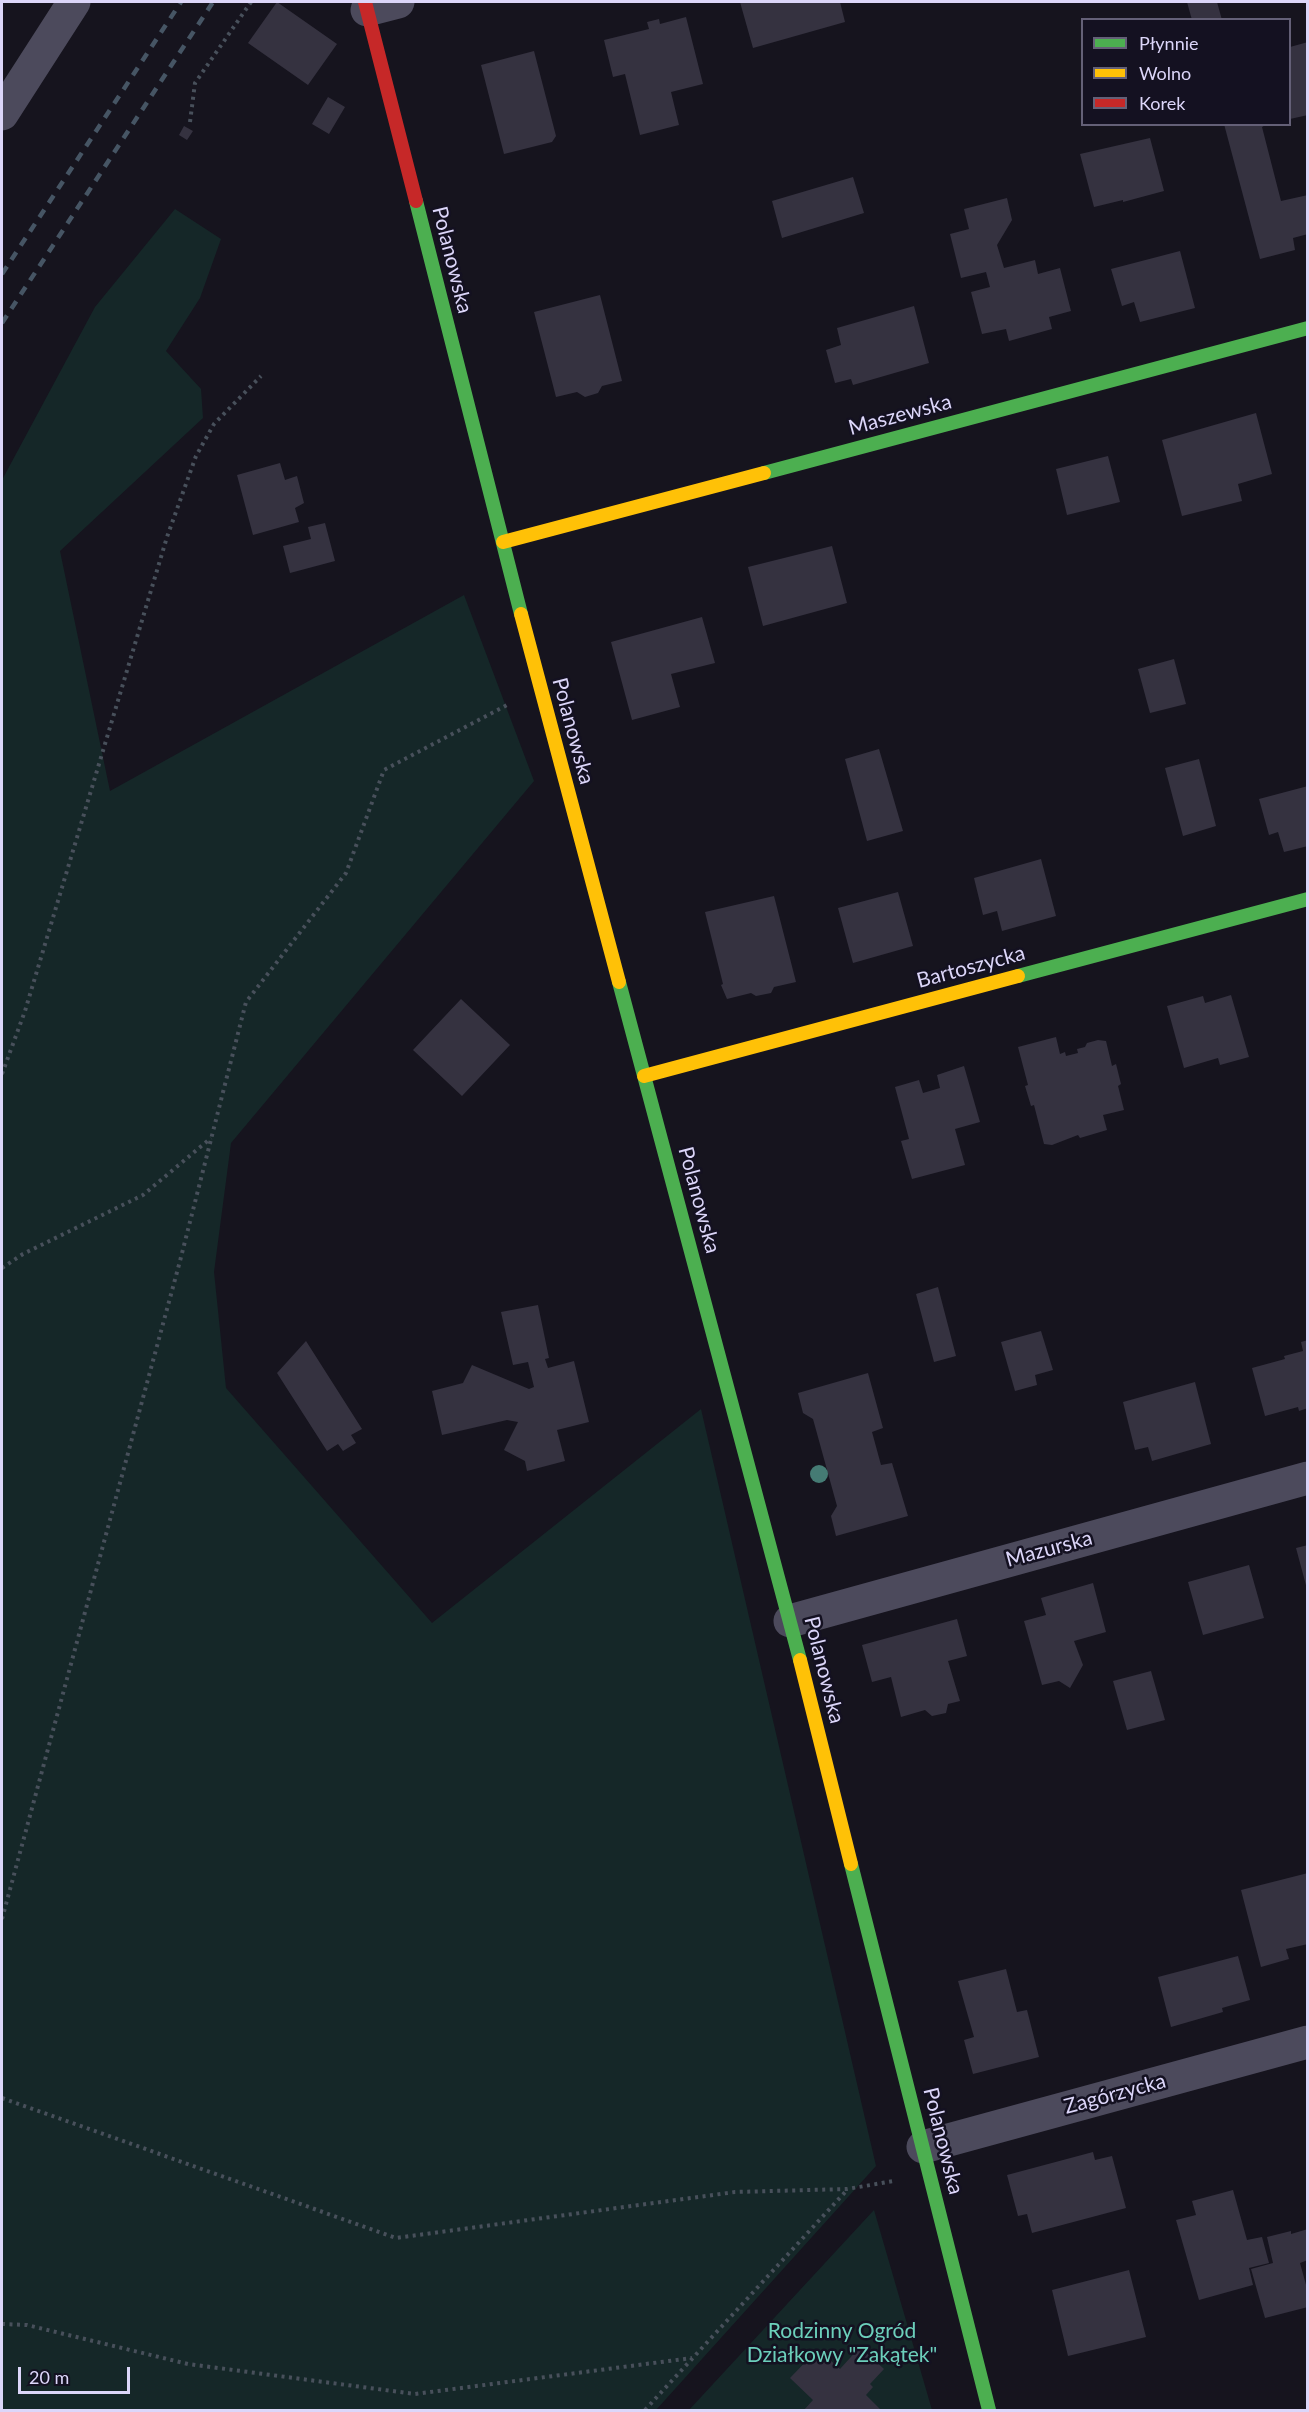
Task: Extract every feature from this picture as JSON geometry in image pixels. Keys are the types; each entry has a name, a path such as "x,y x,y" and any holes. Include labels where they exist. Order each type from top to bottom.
{"street":[{"path":"2,114 74,2"},
{"path":"366,6 398,2"},
{"name":"Polanowska","path":"366,6 541,692 790,1621 989,2410"},
{"name":"Maszewska","path":"503,542 1308,328"},
{"name":"Bartoszycka","path":"644,1076 1308,899"},
{"name":"Mazurska","path":"790,1621 1308,1478"},
{"name":"Zagórzycka","path":"926,2158 1308,2042"}],"path":[{"path":"190,122 195,83 251,2"},
{"path":"2,1074 25,1011 164,548 196,456 214,424 261,376"},
{"path":"2,1919 174,1284 246,1002 346,873 384,770 521,698 541,692"},
{"path":"2,1268 23,1254 143,1195 211,1138"},
{"path":"2,2098 396,2238 735,2192 847,2189 895,2181 926,2158"},
{"path":"645,2410 847,2189"},
{"path":"2,2324 27,2325 188,2364 415,2394 692,2358"}],"green space":[{"path":"175,209 221,239 200,298 166,351 201,389 203,418 60,551 110,791 464,595 534,781 231,1143 214,1272 226,1388 432,1623 701,1409 876,2166 656,2410 2,2410 2,480 95,307"},
{"name":"Rodzinny Ogród Działkowy \"Zakątek\"","path":"874,2210 932,2410 689,2410"}],"building":[{"path":"277,2 337,44 308,85 248,43"},
{"path":"740,2 840,2 845,22 753,48"},
{"path":"1187,2 1217,2 1221,18 1191,18"},
{"path":"686,17 703,84 671,92 679,125 640,135 625,74 613,77 604,40 649,29 647,22 659,19 660,24"},
{"path":"1308,42 1308,115 1291,119 1291,47"},
{"path":"534,51 556,136 552,142 504,154 481,65"},
{"path":"328,97 345,107 329,134 312,124"},
{"path":"184,126 193,131 187,140 179,135"},
{"path":"1225,126 1264,126 1262,127 1281,201 1308,195 1308,234 1293,238 1295,250 1260,259"},
{"path":"1150,138 1164,191 1094,207 1080,154"},
{"path":"853,177 864,213 782,238 772,201"},
{"path":"1007,198 1012,220 997,245 1004,268 1035,260 1038,274 1060,268 1071,311 1049,317 1052,329 1009,341 1006,329 982,334 971,292 990,287 986,272 961,278 950,234 969,229 964,209"},
{"path":"1180,251 1195,308 1140,322 1134,302 1122,306 1111,269"},
{"path":"600,295 622,381 602,386 598,393 585,397 577,392 556,397 534,312"},
{"path":"914,306 929,363 853,385 851,379 835,383 826,350 841,345 837,328"},
{"path":"1256,413 1272,474 1238,484 1242,501 1182,516 1162,440"},
{"path":"1108,456 1120,502 1067,515 1056,469"},
{"path":"280,463 285,480 297,476 304,503 295,508 299,522 253,535 237,475"},
{"path":"325,523 335,561 290,573 283,546 311,539 308,527"},
{"path":"832,546 847,603 763,626 748,567"},
{"path":"702,617 715,663 671,674 680,707 632,720 611,642"},
{"path":"1174,659 1186,704 1150,713 1138,669"},
{"path":"879,749 903,831 867,841 845,759"},
{"path":"1199,759 1216,826 1183,836 1165,768"},
{"path":"1308,786 1308,846 1284,852 1278,832 1269,835 1259,799"},
{"path":"1041,859 1056,916 1002,931 997,911 983,915 974,878"},
{"path":"898,892 913,946 853,963 838,908"},
{"path":"774,896 796,982 774,987 771,993 756,996 751,993 727,999 721,985 723,984 705,912"},
{"path":"1231,995 1249,1057 1220,1065 1218,1058 1184,1068 1167,1006 1203,996 1205,1003"},
{"path":"461,999 510,1045 462,1096 413,1050"},
{"path":"1056,1037 1060,1054 1065,1052 1066,1056 1078,1053 1077,1049 1085,1047 1087,1043 1098,1040 1106,1041 1112,1066 1116,1064 1124,1110 1103,1115 1107,1130 1080,1138 1078,1135 1052,1145 1044,1144 1034,1105 1031,1106 1025,1086 1028,1085 1018,1047"},
{"path":"964,1066 980,1122 955,1129 965,1165 912,1179 901,1141 909,1139 895,1087 919,1080 923,1093 940,1088 937,1075"},
{"path":"938,1287 956,1356 934,1362 916,1294"},
{"path":"538,1305 549,1358 545,1359 548,1368 574,1361 589,1422 557,1430 565,1461 527,1471 525,1461 504,1450 518,1422 507,1420 442,1435 432,1391 463,1383 472,1365 529,1389 534,1387 528,1362 513,1365 501,1312"},
{"path":"1041,1331 1053,1370 1035,1375 1037,1385 1015,1391 1001,1342"},
{"path":"1308,1340 1308,1408 1299,1411 1298,1407 1265,1416 1252,1368 1285,1359 1284,1356 1303,1351 1301,1342"},
{"path":"306,1341 362,1429 351,1435 356,1443 343,1451 338,1444 327,1451 277,1373"},
{"path":"868,1373 883,1428 872,1432 881,1465 892,1463 908,1516 836,1536 831,1516 837,1506 813,1419 803,1413 798,1393"},
{"path":"1195,1382 1211,1444 1152,1461 1148,1447 1135,1450 1123,1402"},
{"path":"1308,1545 1308,1589 1307,1589 1296,1548"},
{"path":"1249,1565 1264,1618 1203,1635 1188,1582"},
{"path":"1093,1583 1106,1632 1074,1641 1083,1665 1070,1688 1059,1681 1042,1685 1024,1621 1046,1615 1041,1598"},
{"path":"957,1619 967,1656 948,1661 960,1701 948,1704 946,1713 932,1716 925,1710 901,1717 891,1677 872,1682 862,1645"},
{"path":"1151,1671 1165,1720 1127,1730 1113,1681"},
{"path":"1308,1873 1308,1944 1286,1949 1289,1959 1261,1967 1241,1890"},
{"path":"1238,1956 1250,2000 1222,2008 1223,2012 1171,2027 1158,1977"},
{"path":"1006,1969 1017,2012 1027,2010 1039,2057 973,2074 964,2040 974,2037 958,1981"},
{"path":"1093,2152 1095,2160 1112,2156 1126,2208 1032,2233 1027,2214 1018,2216 1007,2175"},
{"path":"1233,2190 1247,2240 1262,2237 1269,2263 1249,2268 1253,2285 1199,2300 1176,2220 1196,2215 1192,2201"},
{"path":"1308,2229 1308,2260 1300,2263 1308,2292 1308,2307 1265,2318 1251,2269 1273,2263 1267,2237"},
{"path":"1129,2270 1146,2337 1068,2356 1052,2290"},
{"path":"860,2347 884,2369 870,2384 873,2387 866,2395 880,2409 804,2410 813,2400 790,2378 818,2349 840,2369"}],"railway":[{"path":"2,274 181,2"},
{"path":"2,323 213,2"}],"traffic: fast":[{"path":"416,201 521,614"},
{"path":"764,473 1308,328"},
{"path":"1018,976 1308,899"},
{"path":"619,982 800,1660"},
{"path":"851,1864 989,2410"}],"traffic: slow":[{"path":"503,542 764,473"},
{"path":"521,614 619,982"},
{"path":"644,1076 1018,976"},
{"path":"800,1660 851,1864"}],"traffic: jam":[{"path":"365,2 416,201"}]}
